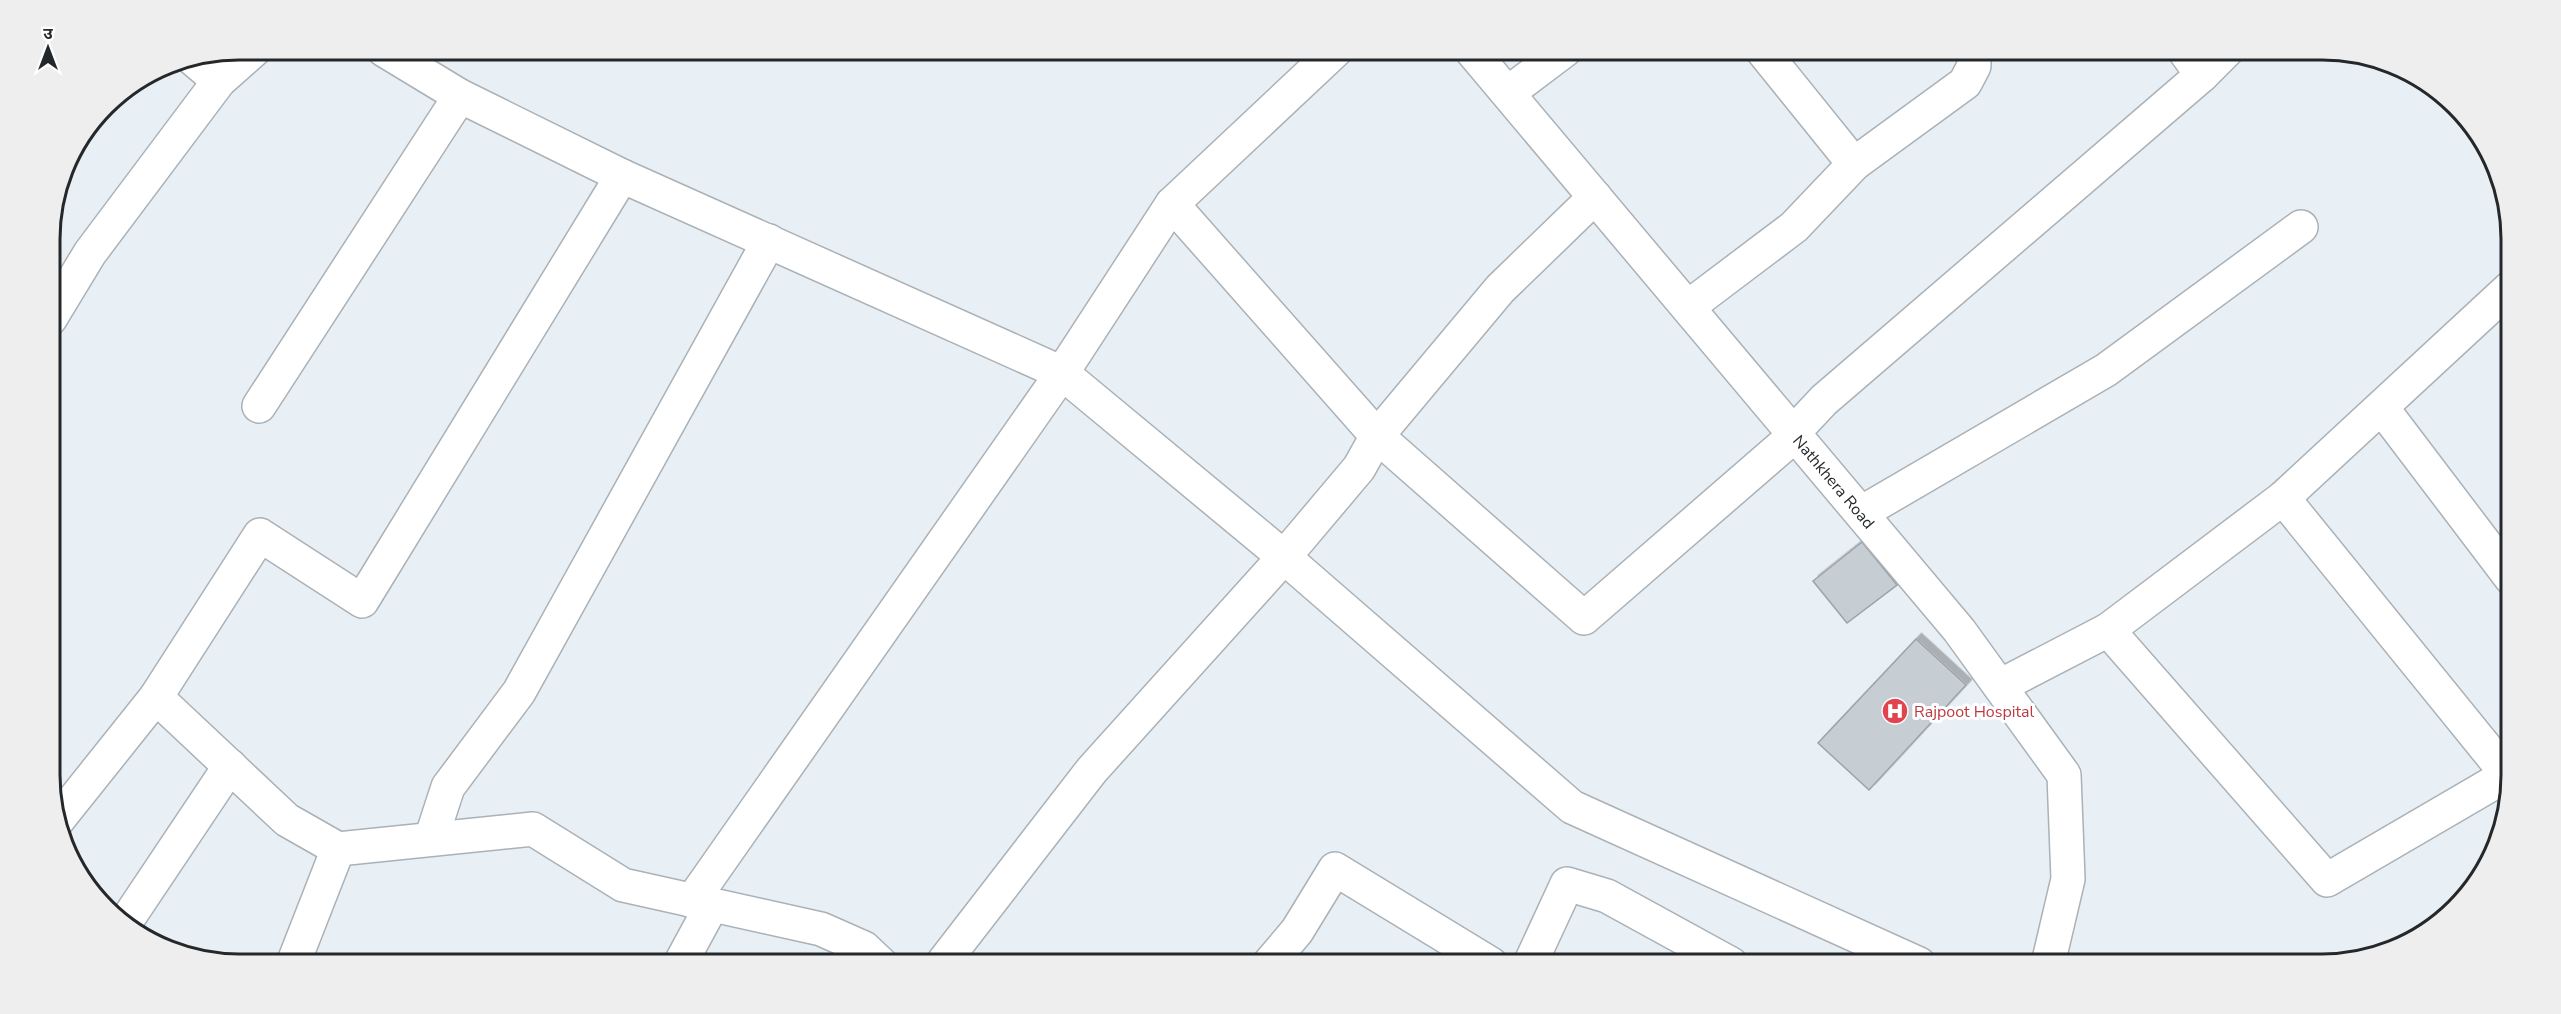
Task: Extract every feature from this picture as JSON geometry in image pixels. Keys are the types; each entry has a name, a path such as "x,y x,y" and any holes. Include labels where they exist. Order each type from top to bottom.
{"street":[{"path":"60,302 90,253 219,81 243,60"},
{"path":"401,60 460,96 622,176 1062,373 1284,557 1572,807 1897,954"},
{"path":"684,954 702,903 1062,373 1172,204 1325,60"},
{"name":"Nathkhera Road","path":"1480,60 1959,630 2064,775 2068,879 2050,954"},
{"path":"1508,93 1552,60"},
{"path":"1770,60 1854,164"},
{"path":"1688,308 1794,226 1854,164 1965,83 1974,66 1974,60"},
{"path":"1172,204 1377,436 1584,618 1794,436 1793,433 1824,400 2193,62"},
{"path":"200,64 219,81"},
{"path":"259,406 460,96"},
{"path":"64,813 156,697 260,536 362,601 622,176"},
{"path":"950,954 1092,770 1284,557 1359,468 1377,436 1500,290 1595,197"},
{"path":"1861,513 2106,370 2301,226"},
{"path":"431,839 448,787 519,692 769,242"},
{"path":"2000,686 2108,630 2283,498 2501,300"},
{"path":"2382,408 2501,565"},
{"path":"2283,498 2501,767"},
{"path":"2108,630 2328,880 2501,782"},
{"path":"156,697 288,820 338,849 533,830 623,885 821,929 864,948 870,954"},
{"path":"129,916 230,766"},
{"path":"297,954 338,849"},
{"path":"1277,954 1297,931 1335,869 1475,954"},
{"path":"1535,954 1567,884 1606,896 1713,954"}],"building":[{"path":"1862,542 1897,585 1847,623 1813,581"},
{"path":"1916,639 1966,685 1869,790 1818,743"}],"place":[{"name":"Rajpoot Hospital","path":"1895,711"}]}
